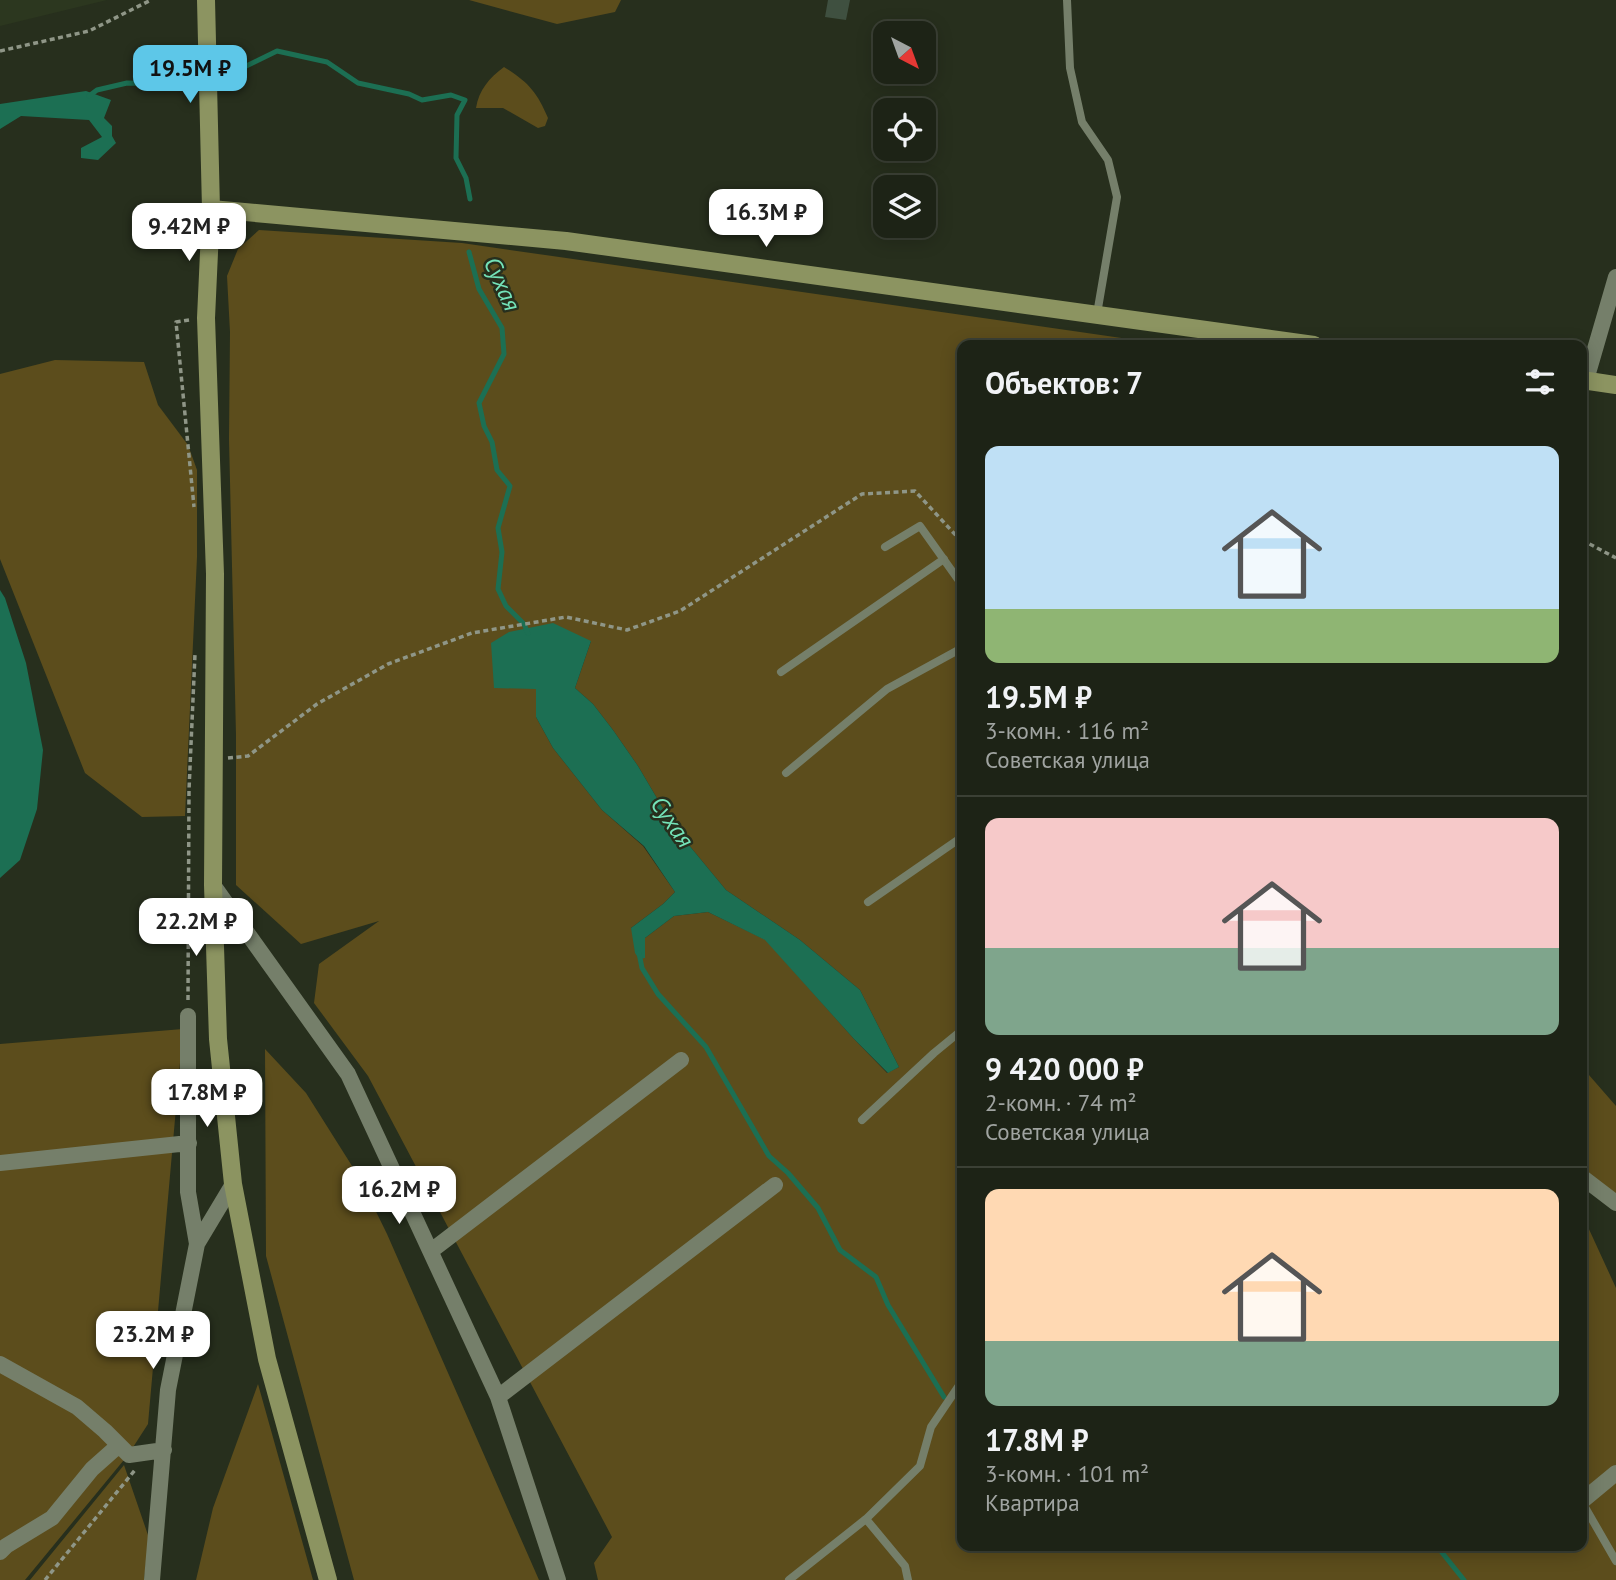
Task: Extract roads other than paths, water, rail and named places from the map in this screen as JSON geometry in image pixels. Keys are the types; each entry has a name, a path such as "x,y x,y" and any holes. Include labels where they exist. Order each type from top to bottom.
{"main road":[{"path":"206,0 212,209 205,318 215,574 212,760 218,1039 233,1184 267,1359 328,1580"},
{"path":"212,209 566,241 1279,340"},
{"path":"1587,380 1616,385"}],"street":[{"path":"1587,370 1616,277"},
{"path":"213,885 348,1074 498,1396 558,1580"},
{"path":"188,1016 188,1192 197,1244"},
{"path":"431,1251 681,1060"},
{"path":"0,1163 189,1143"},
{"path":"1587,1181 1616,1203"},
{"path":"152,1580 157,1451 197,1244 233,1184"},
{"path":"498,1396 775,1185"},
{"path":"0,1364 77,1407 128,1455 157,1451"},
{"path":"2,1547 52,1518 92,1469 119,1445"},
{"path":"1587,1498 1616,1473"}],"lane":[{"path":"1067,0 1070,68 1082,122 1108,160 1117,197 1097,314"},
{"path":"885,547 920,526 957,578"},
{"path":"781,672 944,559"},
{"path":"786,773 887,689 957,651"},
{"path":"868,902 957,840"},
{"path":"862,1121 934,1052 957,1034"},
{"path":"789,1580 866,1519 920,1466 931,1427 957,1388"},
{"path":"1587,1511 1616,1561"},
{"path":"866,1519 905,1566 908,1580"}],"waterway":[{"name":"Сухая","path":"232,73 277,51 327,62 358,83 409,94 422,100 451,95 465,100 457,115 456,158 466,178 470,199"},
{"name":"Сухая","path":"89,96 97,90 127,83 169,84 193,74"},
{"name":"Сухая","path":"469,252 479,289 502,328 504,354 479,403 484,426 492,442 497,470 510,486 498,528 502,552 498,589 506,606 524,624 528,633"},
{"name":"Сухая","path":"639,953 642,968 658,994 706,1047 769,1156 788,1173 818,1208 840,1250 876,1277 888,1305 944,1397"},
{"name":"Сухая","path":"1441,1551 1464,1580"}]}
